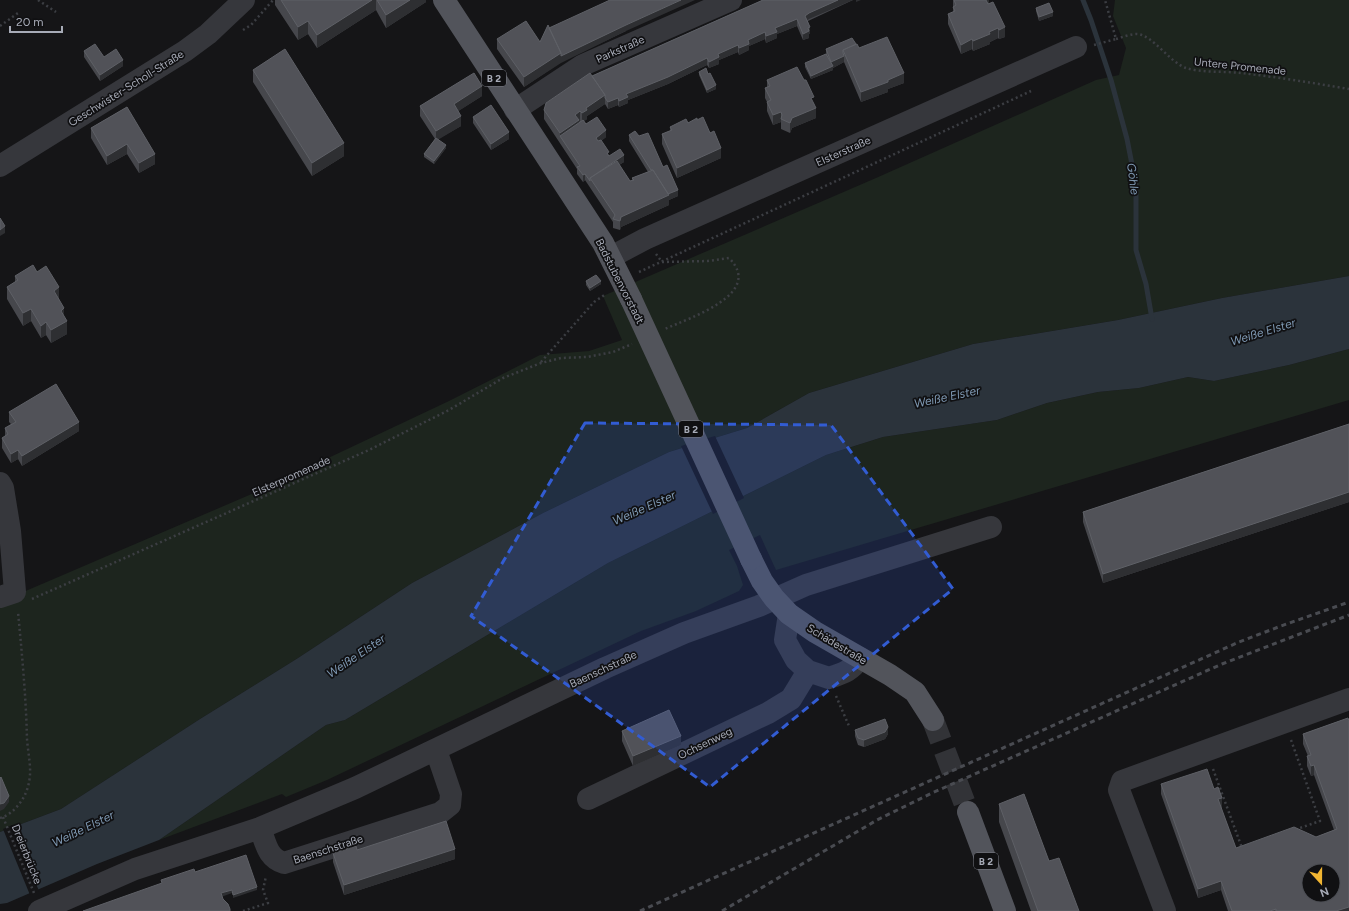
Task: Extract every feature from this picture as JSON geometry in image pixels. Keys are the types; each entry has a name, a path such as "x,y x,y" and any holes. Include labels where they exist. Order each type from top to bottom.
{"main road":[{"name":"Badstubenvorstadt","path":"444,0 611,257 751,559"},
{"name":"Schädestraße","path":"751,559 762,581 774,598 789,614 815,632 890,675 915,692 933,720"},
{"name":"B 2","path":"968,812 1005,911"}],"street":[{"name":"Geschwister-Scholl-Straße","path":"0,166 185,51 208,34 244,0"},
{"name":"Parkstraße","path":"515,110 584,65 731,0"},
{"name":"Elsterstraße","path":"611,257 646,239 1083,46"},
{"path":"0,482 3,488 10,531 16,596"},
{"name":"Baenschstraße","path":"37,902 260,828 356,788 651,646 712,622 759,606 774,598 827,578 991,527"},
{"path":"789,614 786,640 796,660 808,671 829,678 847,672 854,667 860,658"},
{"name":"Ochsenweg","path":"588,799 779,706 791,699 808,671"},
{"path":"1165,911 1119,790 1122,781 1349,699"},
{"name":"Baenschstraße","path":"270,855 276,860 284,863 440,814 450,806 451,794 436,750"},
{"path":"260,828 270,855"}],"path":[{"path":"38,0 56,12"},
{"path":"1083,46 1116,39 1105,0"},
{"path":"0,26 18,13"},
{"name":"Untere Promenade","path":"1116,39 1140,34 1152,42 1177,64 1188,68 1302,80 1349,89"},
{"path":"635,274 1031,91"},
{"path":"660,331 708,310 727,299 739,281 738,271 734,262 729,258 708,261 662,262"},
{"path":"541,363 594,302 607,293"},
{"name":"Elsterpromenade","path":"16,596 369,450 449,410 503,378 541,363 561,358 587,357 613,352 633,343"},
{"path":"2,818 14,809 24,797 30,781 25,692 16,596"},
{"path":"829,678 849,726"},
{"path":"1292,831 1320,821 1291,738 1296,736"},
{"path":"1210,763 1242,848 1249,846"},
{"name":"Dreierbrücke","path":"2,818 5,821 37,902"},
{"path":"243,911 268,903 263,890 270,855"}],"highlighted area":[{"path":"585,423 831,425 953,589 710,787 471,616"}],"shaded area":[{"path":"1115,0 1349,0 1349,276 1222,298 1118,320 973,344 809,393 747,428 669,452 543,513 412,583 298,658 200,719 61,809 0,832 0,602 254,493 449,401 540,355 589,351 622,340 603,296 876,178 1096,80 1119,75 1126,48 1113,16"},
{"path":"1349,349 1349,400 776,570 760,535 729,550 737,566 743,585 739,591 696,611 641,631 327,780 286,797 282,794 159,840 326,725 345,720 608,563 826,455 883,437 997,420 1047,403 1098,392 1139,388 1188,377 1214,381 1289,365"}],"water":[{"name":"Weiße Elster","path":"1349,276 1349,349 1289,365 1214,381 1188,377 1139,388 1098,392 1047,403 997,420 883,437 826,455 608,563 345,720 326,725 159,840 97,864 7,903 0,904 0,832 61,809 200,719 298,658 412,583 543,513 669,452 747,428 809,393 973,344 1118,320 1222,298"}],"pier":[{"path":"715,436 744,498 713,514 681,446"},
{"path":"12,825 39,891 30,895 3,829"}],"building":[{"path":"281,0 372,0 317,35 308,21 298,27"},
{"path":"377,0 410,0 386,15"},
{"path":"610,0 681,0 561,56 549,28"},
{"path":"763,0 838,0 805,16 810,27 808,28 809,31 803,34 797,19 775,28 777,32 766,36 765,32 748,40 749,44 739,48 738,45 718,54 719,57 709,62 707,58 668,77 626,94 628,97 619,101 618,98 608,102 592,76"},
{"path":"954,0 986,0 988,4 993,2 1005,27 999,30 998,28 989,32 990,34 973,41 972,39 961,45 948,14 955,11 953,7 956,5"},
{"path":"1049,3 1053,12 1039,17 1036,8"},
{"path":"526,21 540,42 548,25 561,53 524,77 497,39"},
{"path":"887,37 904,73 888,80 888,82 861,92 843,50 857,44 859,48"},
{"path":"852,38 856,44 843,50 844,56 831,62 826,49"},
{"path":"95,44 104,57 116,49 123,60 100,75 84,51"},
{"path":"285,49 344,143 312,163 253,70"},
{"path":"826,54 833,66 811,76 805,63"},
{"path":"797,67 804,80 806,80 814,97 811,98 816,108 792,118 790,123 781,119 781,112 773,115 767,102 771,100 765,88 770,86 767,80"},
{"path":"706,68 708,74 710,73 716,85 707,90 699,72"},
{"path":"474,73 482,86 454,104 461,116 436,131 420,106"},
{"path":"590,73 605,95 586,108 587,110 582,113 580,111 575,115 579,120 560,133 544,110 546,103"},
{"path":"491,105 509,132 491,144 473,117"},
{"path":"127,107 155,154 139,163 127,144 107,156 91,128"},
{"path":"597,117 606,130 596,138 598,141 601,140 609,152 607,153 609,156 620,149 624,155 590,178 590,181 577,167 580,166 560,136 583,120 586,124"},
{"path":"703,117 710,133 714,131 721,148 677,168 662,134 672,130 670,127 686,119 688,123 697,118 697,120"},
{"path":"635,131 639,136 648,133 663,167 667,165 678,190 668,194 629,135"},
{"path":"436,138 446,145 434,161 424,154"},
{"path":"617,161 630,181 634,180 632,178 653,170 669,195 621,217 620,221 613,219 615,215 590,178"},
{"path":"0,218 5,226 0,230"},
{"path":"33,265 37,272 46,266 59,287 54,291 64,308 61,311 67,321 51,330 46,322 41,326 31,309 23,313 7,287 18,280 15,276"},
{"path":"596,275 601,281 590,288 586,281"},
{"path":"56,384 79,422 22,456 18,450 11,454 2,438 8,434 5,428 16,422 9,412"},
{"path":"1349,424 1349,492 1103,574 1083,512"},
{"path":"669,710 681,736 633,756 622,731"},
{"path":"1348,718 1349,907 1336,911 1276,911 1276,909 1270,911 1232,911 1221,881 1198,889 1161,784 1207,769 1214,789 1218,787 1222,798 1218,799 1236,848 1294,827 1316,837 1337,829 1314,765 1311,766 1307,756 1311,755 1303,734"},
{"path":"885,719 888,727 885,732 864,740 858,738 855,730"},
{"path":"1,777 9,796 4,803 0,804 0,778"},
{"path":"1024,794 1049,861 1059,858 1079,911 1038,911 999,804"},
{"path":"446,821 455,849 344,885 333,853 356,846 357,850"},
{"path":"246,855 257,887 233,895 232,890 221,893 223,899 228,904 230,911 83,911 162,883 161,880 194,869 195,872"}],"waterway":[{"name":"Göhle","path":"1083,0 1111,80 1127,139 1136,185 1136,250 1146,284 1152,319"}],"tunnel":[{"path":"933,720 968,812"}],"railway":[{"path":"640,911 1239,642 1349,602"},
{"path":"722,911 877,820 932,793 1222,664 1349,615"}]}
